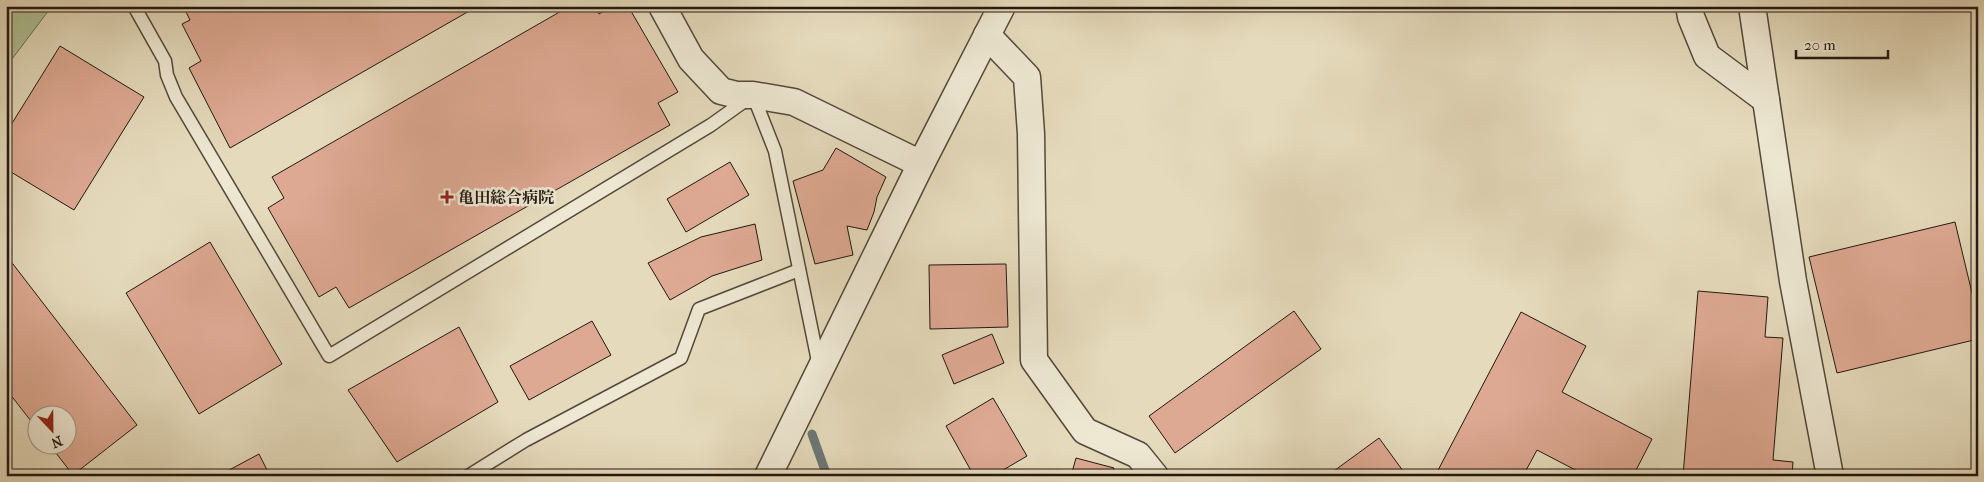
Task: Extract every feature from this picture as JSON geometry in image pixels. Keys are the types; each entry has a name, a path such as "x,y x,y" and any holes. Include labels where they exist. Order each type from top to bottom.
{"street":[{"path":"662,6 691,59 721,91 737,95 753,95 794,102 921,164"},
{"path":"768,476 921,164 1002,6"},
{"path":"1689,6 1691,18 1706,56 1766,100"},
{"path":"1752,6 1793,281 1830,476"},
{"path":"987,35 1027,77 1031,134 1034,360 1085,431 1138,455 1155,476"}],"lane":[{"path":"134,6 165,61 167,74 176,97 329,356 711,126 753,95 775,151 789,214 816,379"},
{"path":"468,476 526,440 681,358 699,309 799,270"}],"green space":[{"path":"6,6 52,6 6,67"}],"building":[{"path":"183,6 478,6 230,148 189,68 201,61 182,24 190,20"},
{"path":"570,6 595,6 599,14 612,6 628,6 678,92 658,103 670,125 349,308 336,287 319,297 268,208 284,198 272,177"},
{"path":"60,46 144,97 74,210 6,169 6,133"},
{"path":"836,148 886,177 877,197 867,230 847,226 853,255 815,264 793,181 823,170"},
{"path":"730,162 749,195 686,232 667,199"},
{"path":"1955,222 1978,318 1978,339 1837,373 1809,257"},
{"path":"755,224 762,260 712,276 670,300 648,263 701,237"},
{"path":"210,242 282,364 199,414 126,293"},
{"path":"6,255 137,425 73,475 57,454 78,454 78,404 28,404 28,417 6,389"},
{"path":"1006,264 1008,327 930,329 929,265"},
{"path":"1698,291 1768,297 1765,337 1783,338 1773,460 1793,462 1792,476 1683,476"},
{"path":"1294,311 1321,349 1175,453 1149,416"},
{"path":"1521,312 1586,346 1562,392 1652,439 1633,476 1587,476 1537,450 1523,476 1435,476"},
{"path":"592,321 611,355 529,400 510,366"},
{"path":"459,327 498,402 397,462 348,390"},
{"path":"992,334 1004,363 954,384 942,355"},
{"path":"993,398 1027,456 993,476 974,476 946,426"},
{"path":"1379,438 1406,475 1327,476"},
{"path":"259,454 270,476 218,476"},
{"path":"1076,458 1114,468 1112,476 1071,476"}],"waterway":[{"path":"812,434 827,476"}],"place":[{"name":"亀田総合病院","path":"447,197"}]}
